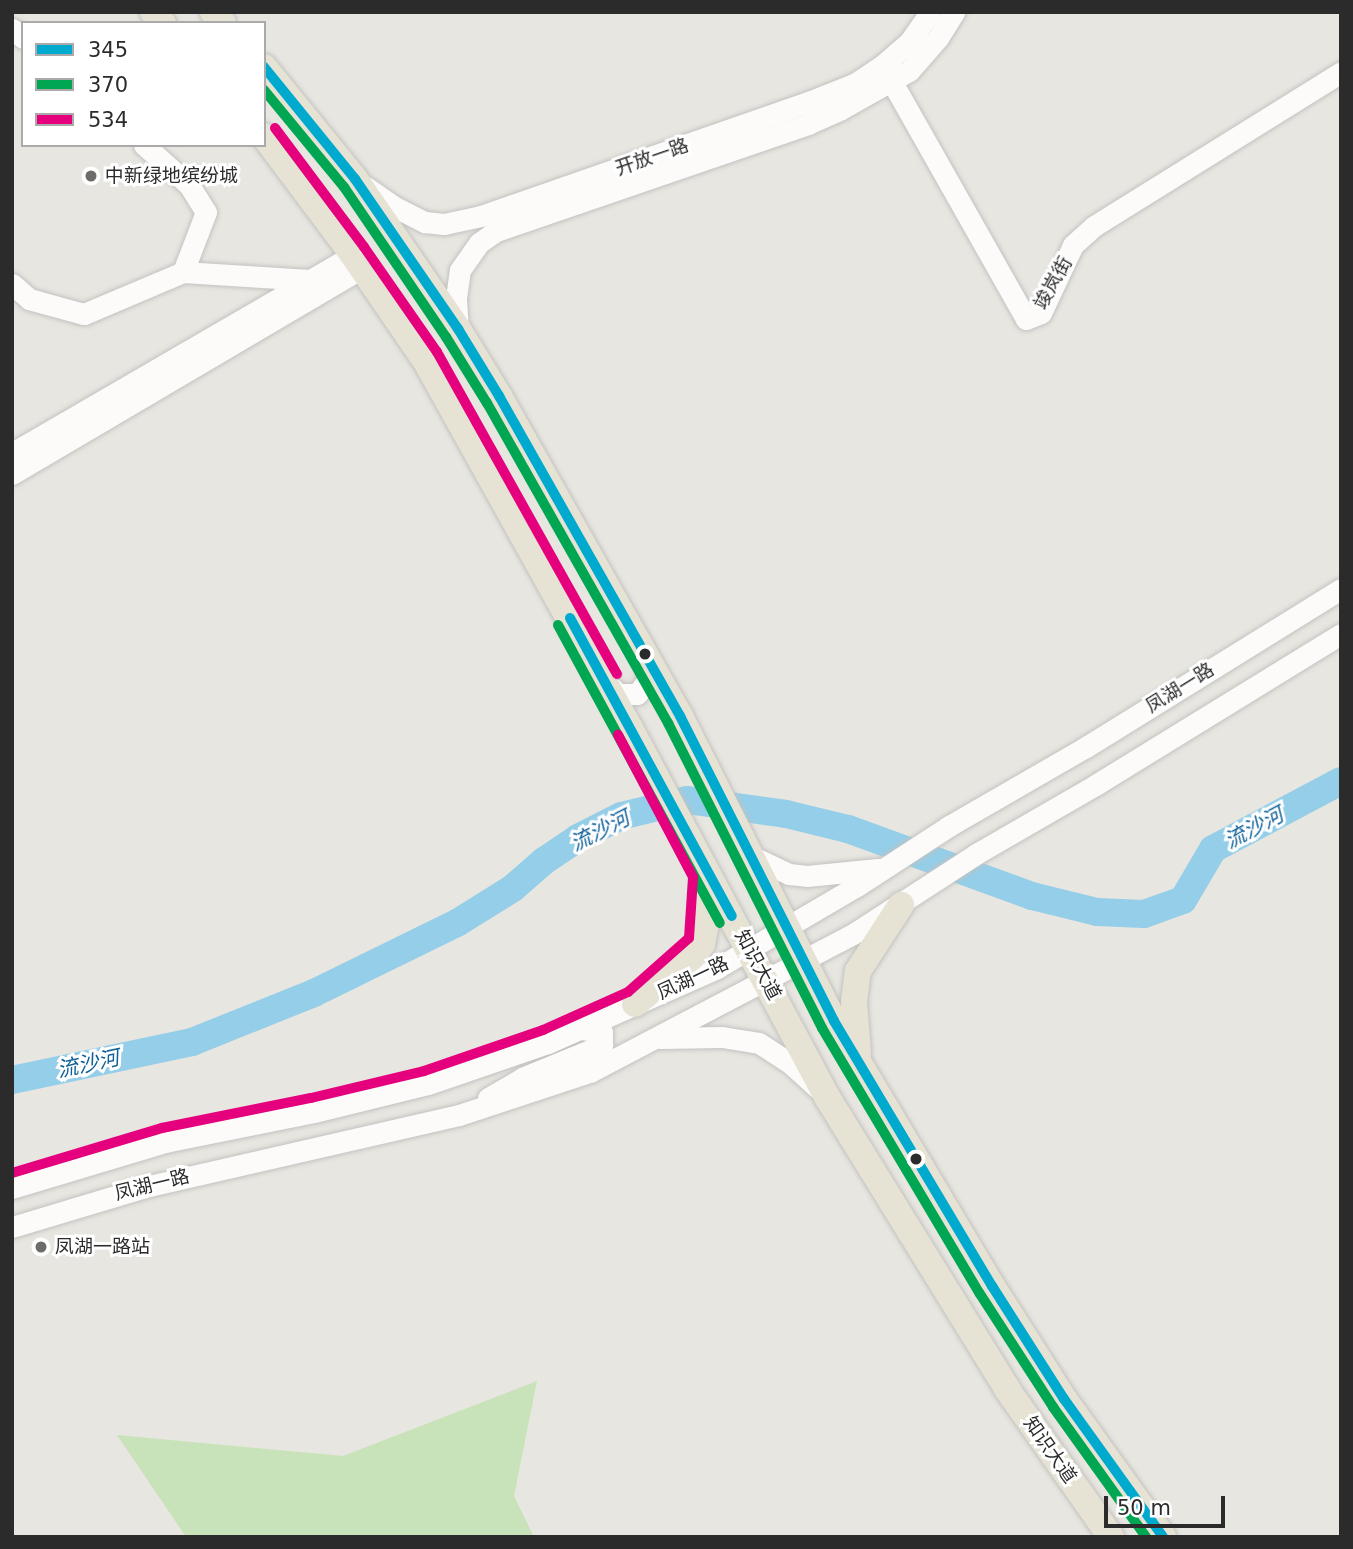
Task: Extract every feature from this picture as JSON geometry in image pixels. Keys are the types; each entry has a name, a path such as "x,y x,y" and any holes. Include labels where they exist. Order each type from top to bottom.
{"main road":[{"path":"266,69 355,179 458,329 499,396 680,716 860,1066 951,1220 1056,1388 1163,1537"},
{"name":"知识大道","path":"266,138 358,261 425,360 605,681 827,1097 1007,1389 1111,1537"},
{"path":"635,1004 693,956 702,944 705,928 704,867"},
{"path":"860,1066 854,1002 858,971 901,905"}],"street":[{"name":"开放一路","path":"355,179 393,206 425,222 464,222 798,106 856,83 884,64 910,41 930,12"},
{"name":"开放一路","path":"458,329 456,298 460,270 479,243 496,231 808,124 909,71 938,38 954,12"},
{"name":"竣岚街","path":"892,82 1026,319 1041,313 1073,245 1094,226 1341,72"},
{"path":"146,147 189,185 206,212 183,272"},
{"path":"12,453 310,280 358,261"},
{"path":"12,474 358,261"},
{"path":"12,284 29,299 84,314 183,272 310,280"},
{"name":"凤湖一路","path":"12,1188 64,1170 165,1142 314,1112 428,1084 580,1029 717,968 788,928 949,826 1086,747 1341,589"},
{"name":"凤湖一路","path":"12,1227 149,1185 459,1115 590,1072 767,981 901,905 976,854 1097,784 1341,634"},
{"path":"605,681 618,694 636,694 647,681 647,661"},
{"path":"751,856 789,874 807,876 884,869"},
{"path":"459,1115 523,1078 601,1045 602,1032 580,1029"},
{"path":"658,1038 722,1037 759,1043 792,1064 827,1097"}],"green space":[{"path":"537,1381 514,1496 534,1537 186,1537 117,1435 343,1456"}],"waterway":[{"name":"流沙河","path":"12,1080 192,1042 314,993 457,923 513,888 544,861 578,838 621,816 687,800 786,814 848,829 1032,896 1097,912 1144,914 1183,900 1213,849 1341,781"}],"transit line":[{"name":"345","path":"266,69 355,179 458,329 499,396 680,716 834,1021 992,1286 1064,1399 1163,1537"},
{"name":"370","path":"266,92 344,187 446,337 487,403 668,723 822,1028 980,1294 1053,1407 1146,1537"},
{"name":"534","path":"275,128 364,247 437,352 617,674"},
{"name":"345","path":"570,618 732,916"},
{"name":"370","path":"558,625 720,923"},
{"name":"534","path":"12,1173 162,1128 311,1098 424,1071 543,1030 628,992 689,938 693,877 618,735"}],"place":[{"name":"中新绿地缤纷城","path":"91,176"},
{"name":"凤湖一路站","path":"41,1247"}]}
